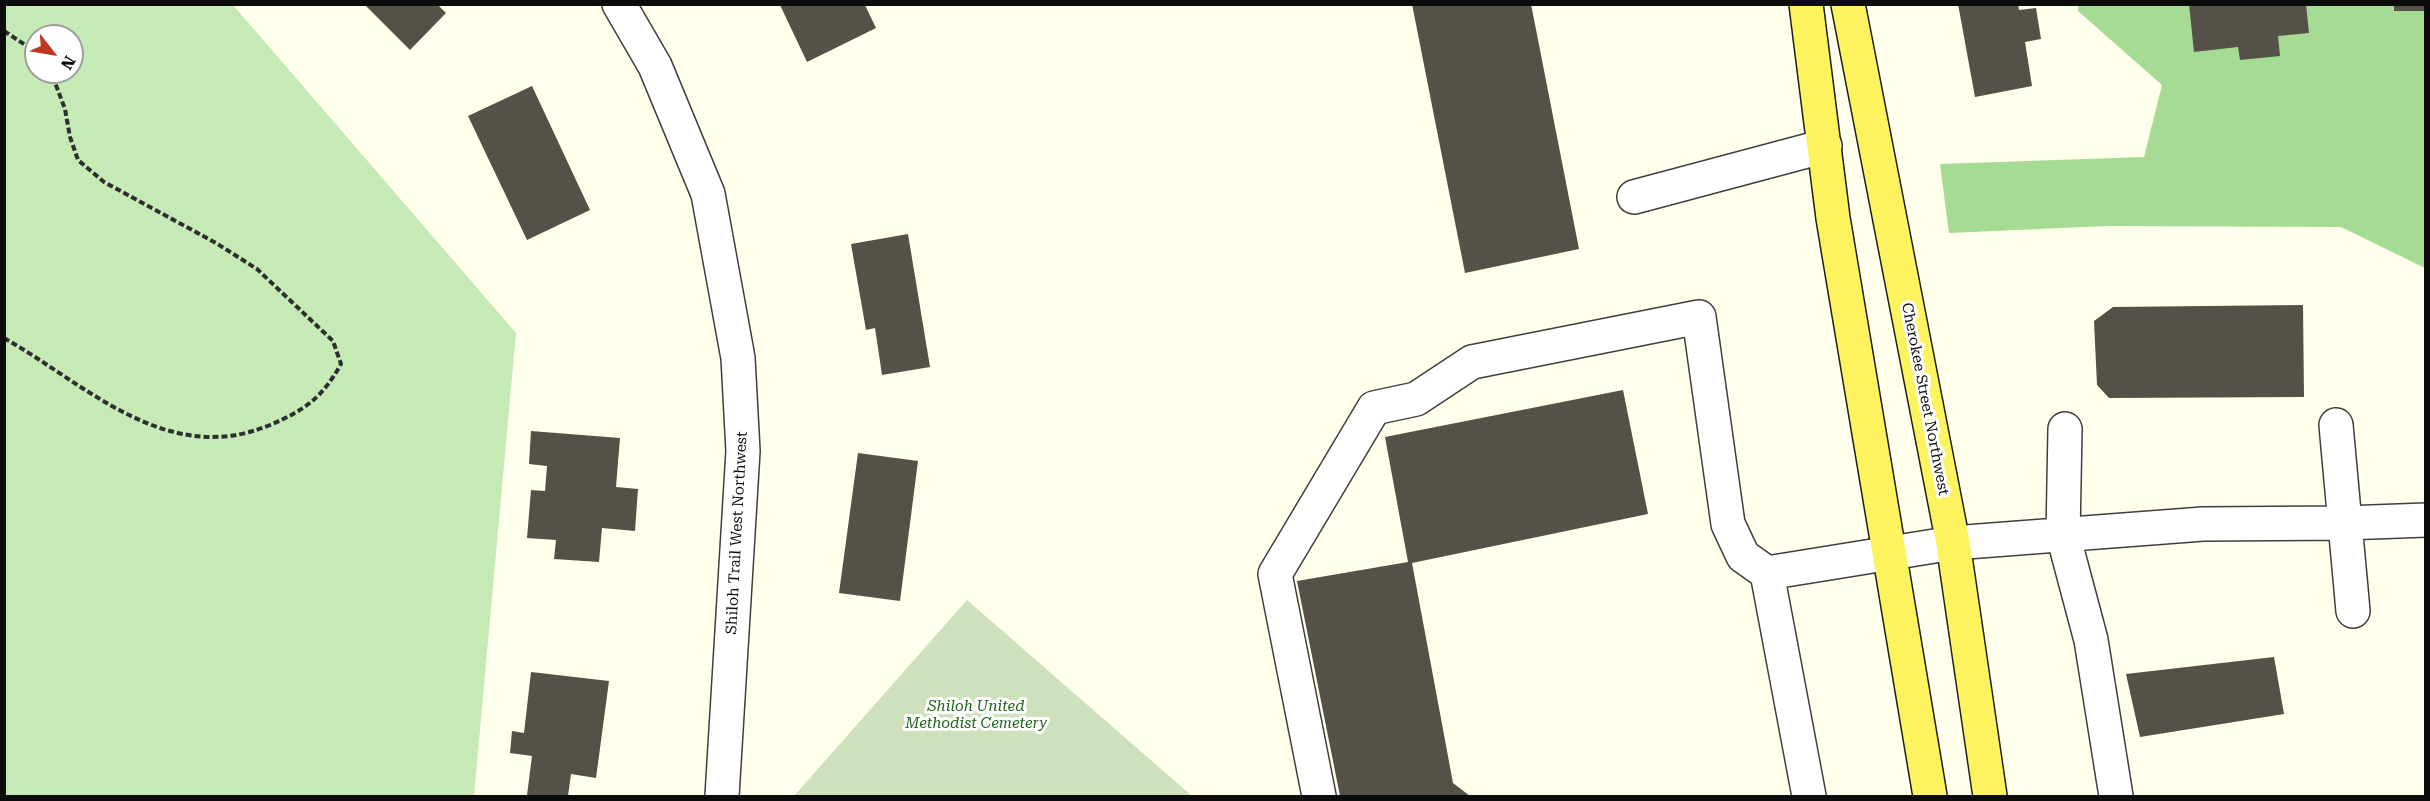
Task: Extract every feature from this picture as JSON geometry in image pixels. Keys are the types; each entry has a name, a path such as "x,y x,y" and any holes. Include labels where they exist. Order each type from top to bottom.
{"main road":[{"path":"1806,4 1833,218 1930,796"},
{"name":"Cherokee Street Northwest","path":"1848,4 1953,543 1990,796"}],"street":[{"name":"Shiloh Trail West Northwest","path":"619,4 655,66 708,195 738,358 743,451 722,796"},
{"path":"1634,197 1825,146"},
{"path":"1319,796 1275,574 1374,408 1416,399 1472,362 1699,317 1728,525 1743,556 1767,573 1809,796"},
{"path":"2336,425 2353,611"},
{"path":"2065,429 2063,535 2091,640 2116,796"},
{"path":"1767,573 1953,543 2203,524 2426,520"}],"path":[{"path":"4,31 24,44"},
{"path":"4,338 118,410 153,427 182,434 216,438 257,430 311,405 329,386 341,364 333,341 257,269 216,243 104,182 78,160 70,137 65,109 56,84"}],"green space":[{"path":"5,4 233,5 516,333 474,796 5,796"},
{"path":"2078,5 2425,5 2425,268 2341,227 2107,226 1949,233 1940,164 2144,157 2162,85 2078,11"},
{"name":"Shiloh United Methodist Cemetery","path":"967,600 1192,796 794,796"}],"building":[{"path":"364,4 437,4 446,13 410,50"},
{"path":"1412,4 1531,4 1579,249 1465,273"},
{"path":"1958,4 2018,4 2019,10 2036,8 2041,39 2025,42 2032,86 1975,97"},
{"path":"2189,4 2306,4 2309,33 2278,36 2280,56 2240,60 2238,47 2194,52"},
{"path":"2394,4 2426,4 2426,11 2394,11"},
{"path":"780,5 865,5 876,28 807,62"},
{"path":"532,86 590,210 527,240 468,116"},
{"path":"908,234 930,367 882,375 875,328 866,330 851,244"},
{"path":"2303,305 2304,397 2109,398 2097,385 2094,321 2113,307"},
{"path":"1623,390 1648,514 1412,563 1453,783 1470,796 1340,796 1297,581 1408,562 1385,437"},
{"path":"531,431 620,438 616,487 638,489 635,531 602,528 599,562 554,559 556,540 527,538 531,490 545,491 547,466 529,464"},
{"path":"858,453 918,461 900,601 839,593"},
{"path":"2274,657 2284,714 2140,737 2126,674"},
{"path":"531,672 609,681 596,778 571,774 568,796 527,795 532,756 510,753 512,731 524,733"}]}
